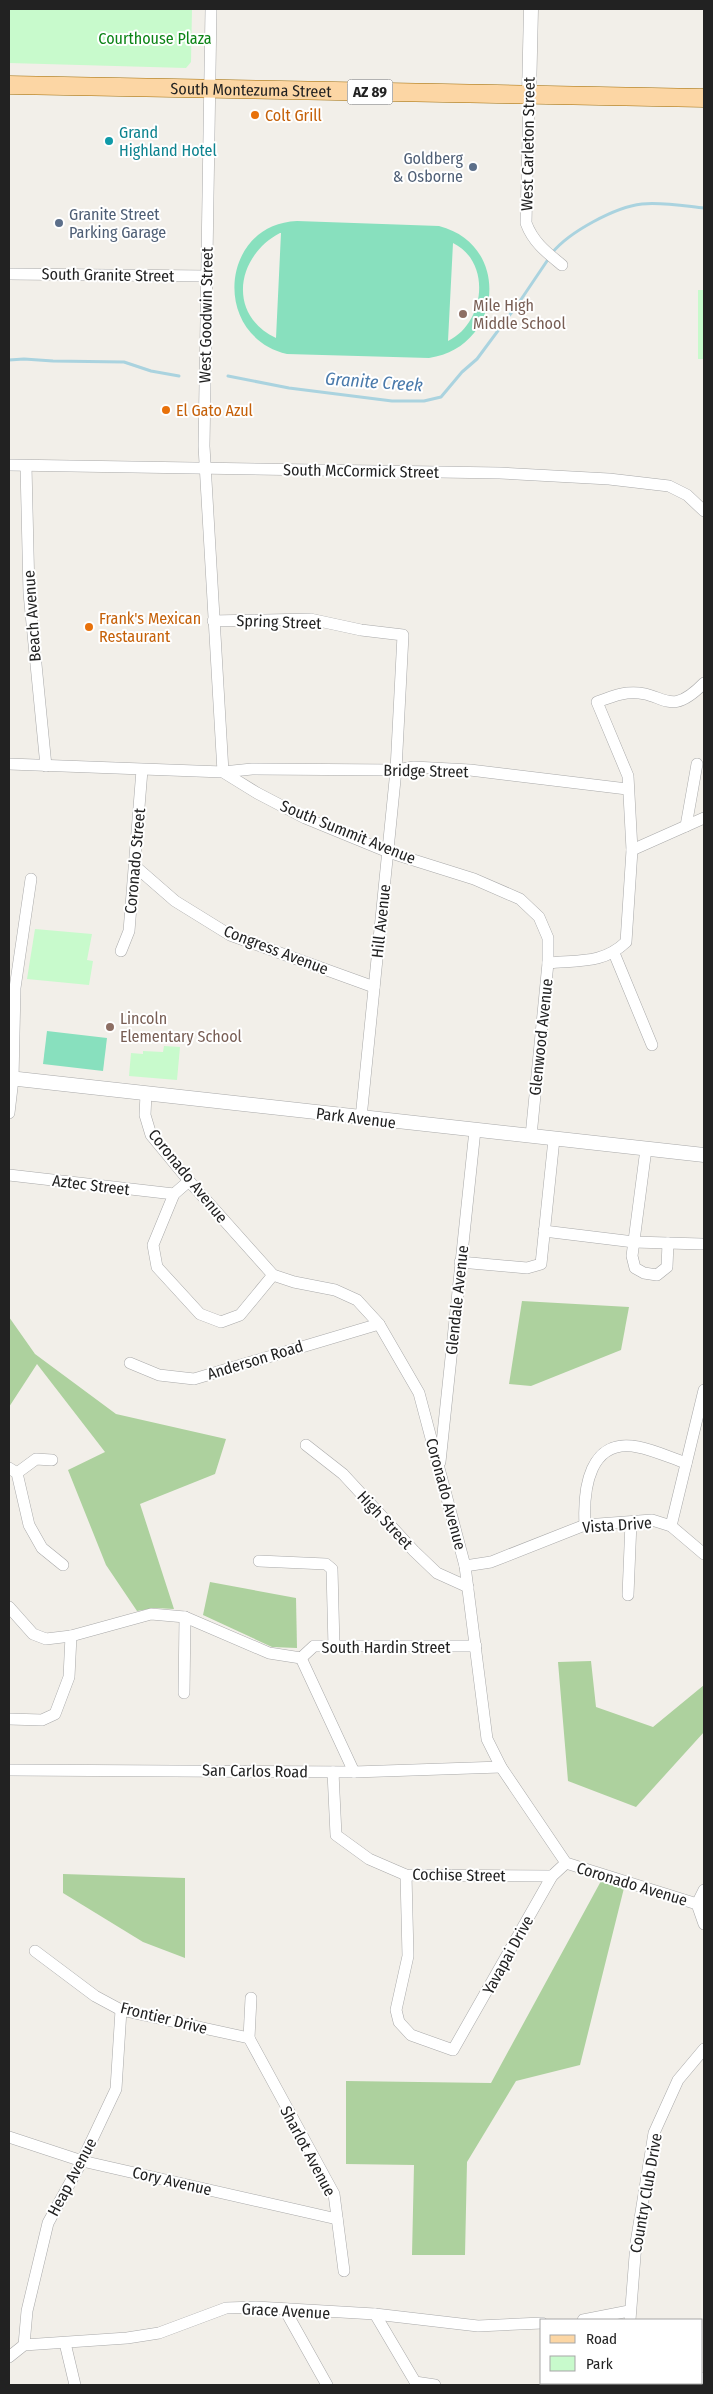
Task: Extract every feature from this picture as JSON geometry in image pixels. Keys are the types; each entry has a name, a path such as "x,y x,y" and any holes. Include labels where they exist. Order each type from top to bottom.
{"main road":[{"name":"South Montezuma Street","path":"9,85 704,98"}],"street":[{"name":"West Goodwin Street","path":"211,9 206,276 205,468 223,772"},
{"name":"West Carleton Street","path":"531,9 526,223 537,245 562,265"},
{"name":"South Granite Street","path":"9,274 206,276"},
{"name":"South McCormick Street","path":"9,465 500,473 609,479 669,486 687,495 704,511"},
{"name":"Beach Avenue","path":"26,466 29,592 46,766"},
{"name":"Spring Street","path":"213,621 310,620 361,630 404,635"},
{"name":"Hill Avenue","path":"361,1118 396,770 404,635"},
{"path":"548,963 604,958 614,953 626,942 632,850 627,789 628,776 597,702 626,693 645,694 667,703 690,698 704,683"},
{"path":"9,764 223,772"},
{"path":"686,826 697,764"},
{"name":"Bridge Street","path":"223,772 252,769 396,770 414,767 470,770 627,789"},
{"name":"Coronado Street","path":"121,951 129,931 136,867 142,770"},
{"name":"South Summit Avenue","path":"223,772 257,793 305,818 388,852 474,879 520,899 539,917 548,938"},
{"path":"632,850 704,818"},
{"name":"Congress Avenue","path":"136,867 175,901 230,935 374,987"},
{"path":"9,1113 15,988 31,879"},
{"name":"Glenwood Avenue","path":"531,1136 548,963 548,938"},
{"path":"614,953 652,1045"},
{"name":"Park Avenue","path":"11,1078 704,1156"},
{"name":"Coronado Avenue","path":"146,1094 144,1115 151,1135 189,1181 273,1275 294,1282 335,1290 357,1300 379,1324 419,1393 465,1566 487,1739 501,1767 566,1863 697,1904"},
{"name":"Glendale Avenue","path":"439,1469 474,1130"},
{"path":"460,1262 528,1268 541,1264 554,1139"},
{"path":"646,1149 632,1256 636,1268 644,1273 657,1275 667,1267 668,1243"},
{"name":"Aztec Street","path":"9,1175 174,1194"},
{"path":"189,1181 174,1194 153,1245 157,1267 200,1314 221,1322 240,1315 273,1275"},
{"path":"544,1231 634,1242 702,1244"},
{"name":"Anderson Road","path":"130,1363 159,1375 194,1379 379,1324"},
{"path":"671,1526 704,1390"},
{"name":"High Street","path":"306,1445 343,1474 414,1551 437,1573 468,1587"},
{"path":"585,1525 584,1501 596,1459 613,1447 637,1446 686,1463"},
{"path":"52,1460 36,1459 13,1470 29,1524 42,1548 63,1565"},
{"name":"Vista Drive","path":"465,1566 491,1562 585,1525 652,1520 671,1526 704,1554"},
{"path":"628,1595 631,1522"},
{"path":"259,1561 326,1564 332,1569 334,1647"},
{"name":"South Hardin Street","path":"9,1607 33,1634 46,1639 71,1636 150,1614 185,1616 269,1653 301,1658 314,1646 476,1646"},
{"path":"184,1694 185,1616"},
{"path":"9,1719 42,1720 55,1714 69,1677 71,1636"},
{"path":"301,1658 354,1772"},
{"name":"San Carlos Road","path":"9,1770 354,1772 501,1767"},
{"name":"Cochise Street","path":"333,1772 336,1835 369,1860 406,1876 552,1876"},
{"name":"Yavapai Drive","path":"406,1876 408,1956 396,2010 399,2022 411,2035 454,2050 552,1876 566,1863"},
{"path":"704,1890 697,1904 704,1924"},
{"name":"Frontier Drive","path":"34,1951 95,1996 121,2010 249,2038"},
{"path":"249,2038 251,1998"},
{"name":"Heap Avenue","path":"24,2345 26,2311 48,2223 82,2161 116,2089 121,2010"},
{"name":"Sharlot Avenue","path":"249,2038 334,2194 344,2271"},
{"name":"Country Club Drive","path":"630,2316 636,2243 654,2133 678,2080 704,2049"},
{"name":"Cory Avenue","path":"9,2138 82,2161 337,2219"},
{"name":"Grace Avenue","path":"24,2345 65,2343 159,2333 226,2308 256,2307 375,2314 478,2326 540,2323"},
{"path":"285,2310 327,2385"},
{"path":"375,2314 416,2384 435,2385"},
{"path":"595,2319 630,2316"},
{"path":"65,2343 75,2385"},
{"path":"9,2357 24,2345"}],"green space":[{"name":"Courthouse Plaza","path":"9,9 192,9 191,62 186,68 9,63"},
{"path":"297,221 439,226 463,237 479,253 488,273 489,295 484,317 472,336 453,350 429,358 287,354 262,343 246,326 236,305 235,282 240,260 252,241 271,227","holes":["281,233 276,338 260,328 250,315 244,301 243,286 246,270 254,256 265,243","453,243 466,252 474,264 479,292 476,307 470,321 448,341"]},
{"path":"698,290 704,290 704,359 698,359"},
{"path":"35,929 92,934 87,960 93,961 89,985 27,979"},
{"path":"47,1031 107,1038 103,1071 43,1064"},
{"path":"164,1046 180,1047 177,1080 129,1076 131,1053 143,1054 143,1051 163,1052"},
{"path":"522,1301 629,1307 621,1350 531,1386 509,1384"},
{"path":"9,1317 35,1354 116,1414 226,1439 215,1474 140,1504 174,1609 155,1608 137,1611 106,1565 68,1470 105,1452 37,1364 9,1407"},
{"path":"210,1582 296,1598 297,1648 272,1647 203,1615"},
{"path":"591,1661 596,1707 653,1727 704,1685 704,1732 636,1807 568,1781 558,1662"},
{"path":"63,1874 185,1878 185,1958 143,1942 63,1893"},
{"path":"601,1881 624,1888 580,2065 516,2081 467,2162 465,2255 412,2255 414,2165 346,2164 346,2081 491,2083"}],"waterway":[{"name":"Granite Creek","path":"552,253 581,229 606,215 631,206 657,203 704,208"},
{"name":"Granite Creek","path":"228,376 289,388 392,401 424,401 441,397 462,372 477,359 549,258"},
{"name":"Granite Creek","path":"9,360 124,362 151,371 179,376"}],"place":[{"name":"Colt Grill","path":"255,115"},
{"name":"Grand Highland Hotel","path":"109,141"},
{"name":"Goldberg & Osborne","path":"473,167"},
{"name":"Granite Street Parking Garage","path":"59,223"},
{"name":"Mile High Middle School","path":"463,314"},
{"name":"El Gato Azul","path":"166,410"},
{"name":"Frank's Mexican Restaurant","path":"89,627"},
{"name":"Lincoln Elementary School","path":"110,1027"}]}
